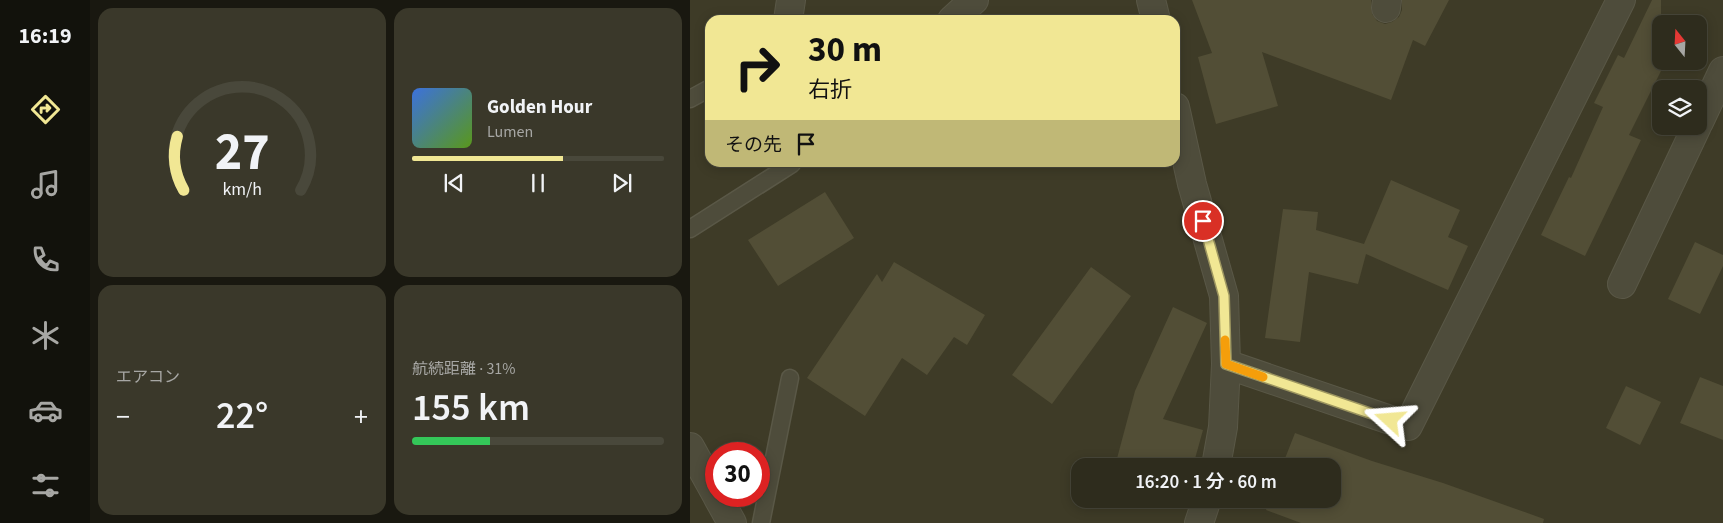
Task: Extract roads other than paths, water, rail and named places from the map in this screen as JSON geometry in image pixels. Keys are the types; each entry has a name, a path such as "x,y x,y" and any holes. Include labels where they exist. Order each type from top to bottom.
{"street":[{"path":"789,15 791,0"},
{"path":"1151,0 1155,15"},
{"path":"1226,364 1408,426 1621,0"},
{"path":"1707,105 1723,71"},
{"path":"1180,130 1192,184 1224,296 1226,364 1223,427 1217,458"},
{"path":"1622,284 1693,135"},
{"path":"690,447 705,474"},
{"path":"723,507 732,523"},
{"path":"1200,523 1204,508"}],"lane":[{"path":"690,99 705,91"},
{"path":"690,229 787,167"},
{"path":"761,523 790,378"}]}
